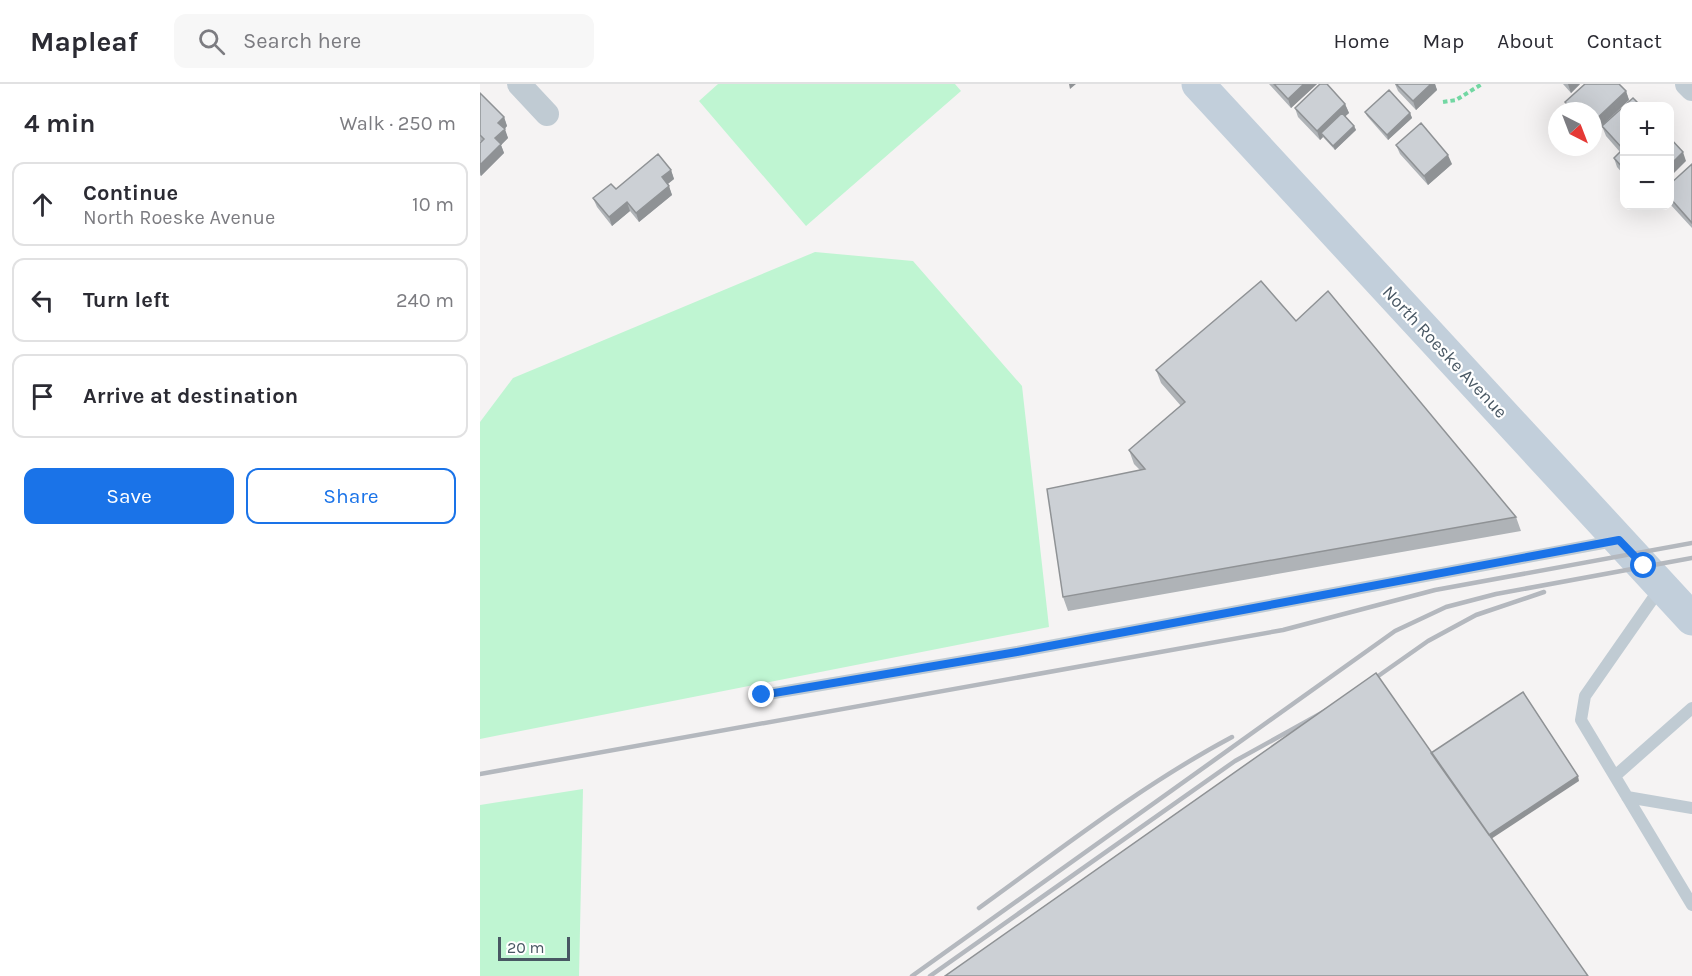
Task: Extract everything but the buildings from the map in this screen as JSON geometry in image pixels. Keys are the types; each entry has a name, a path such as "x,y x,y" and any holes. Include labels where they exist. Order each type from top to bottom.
{"street":[{"path":"519,84 547,114"},
{"name":"North Roeske Avenue","path":"1198,84 1692,619"},
{"path":"1687,84 1692,89"}],"lane":[{"path":"762,695 1017,652 1619,540"},
{"path":"1662,586 1585,696 1581,720 1692,905"},
{"path":"1615,776 1692,708"},
{"path":"1627,797 1692,808"}],"path":[{"path":"1443,102 1456,100 1482,84"}],"green space":[{"path":"718,84 955,84 961,91 806,226 699,101"},
{"path":"815,252 913,261 1022,386 1049,627 480,739 480,422 513,378"},
{"path":"583,789 579,976 480,976 480,805"}],"railway":[{"path":"480,774 1283,630 1435,590 1692,543"},
{"path":"912,976 1395,631 1446,607 1496,594 1692,558"},
{"path":"1364,686 1428,641 1476,615 1544,592"},
{"path":"930,976 1235,761 1327,710"},
{"path":"979,908 1134,796 1232,737"}],"route":[{"path":"762,695 1017,652 1619,540 1644,566"}]}
